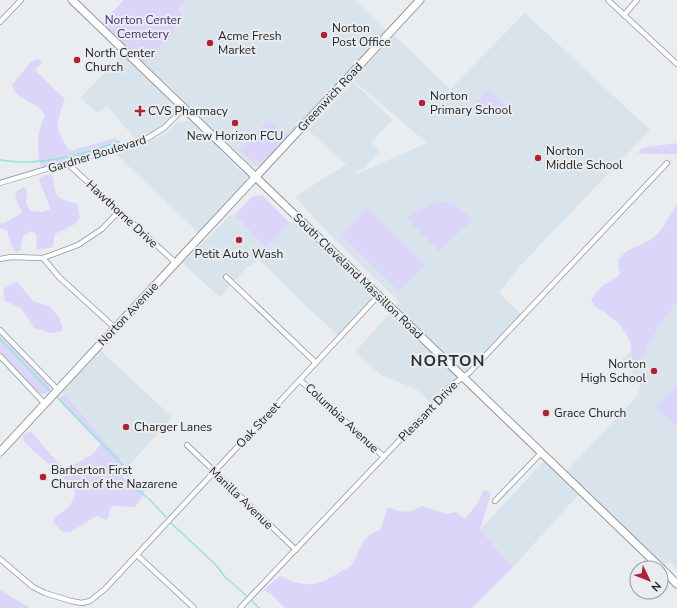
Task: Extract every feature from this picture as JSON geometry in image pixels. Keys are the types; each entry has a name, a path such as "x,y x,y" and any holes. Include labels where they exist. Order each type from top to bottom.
{"main road":[{"name":"South Cleveland Massillon Road","path":"72,0 653,560"},
{"name":"Greenwich Road","path":"256,176 420,0"},
{"name":"Norton Avenue","path":"0,452 256,176"},
{"name":"South Cleveland Massillon Road","path":"669,576 677,584"}],"street":[{"path":"0,22 21,0"},
{"path":"608,0 677,64"},
{"path":"624,15 637,0"},
{"name":"Gardner Boulevard","path":"0,183 68,164 150,138 166,127 184,108"},
{"name":"Pleasant Drive","path":"240,608 384,457 462,377 469,373 667,163"},
{"name":"Hawthorne Drive","path":"68,164 176,264"},
{"path":"0,259 11,257 43,258 85,242 108,224 119,211"},
{"path":"43,258 59,277 115,328"},
{"path":"226,276 316,363"},
{"name":"Oak Street","path":"0,559 33,587 45,593 82,603 90,601 98,595 137,555 379,295"},
{"path":"0,330 58,390"},
{"path":"0,356 45,404"},
{"name":"Columbia Avenue","path":"300,380 384,457"},
{"name":"Manilla Avenue","path":"187,445 213,472 296,550"},
{"path":"495,501 541,453"},
{"path":"137,555 194,608"}],"shaded area":[{"path":"185,0 355,0 387,32 263,165 256,167 252,166 145,64 177,27 182,11 179,9"},
{"path":"525,13 650,130 521,265 499,293 523,316 492,349 433,405 416,389 381,375 355,352 400,302 335,240 295,197 345,165 349,167 308,130 353,82 393,120 371,142 380,151 363,169 354,171 357,174 427,143 353,80 394,35 450,89"},
{"path":"122,55 169,100 174,110 174,115 165,125 153,134 137,141 107,106 98,113 80,98"},
{"path":"188,121 193,123 247,178 237,193 200,234 115,153 164,135 177,123"},
{"path":"232,214 266,248 297,216 379,295 340,337 258,259 248,266 220,297 182,263"},
{"path":"677,301 677,569 669,560 657,560 565,473 638,395 641,381 621,361"},
{"path":"101,351 172,417 126,469 124,461 115,453 61,392"},
{"path":"545,460 579,494 513,567 480,530"}],"green space":[{"name":"Norton Center Cemetery","path":"124,0 185,0 179,9 183,15 172,33 145,64 101,23"},
{"path":"38,59 42,63 35,70 65,99 58,121 58,126 61,137 70,151 115,138 119,142 45,168 40,165 38,140 40,128 45,116 38,107 18,95 14,91 12,85 31,62"},
{"path":"489,90 506,105 495,117 477,102"},
{"path":"269,119 284,134 288,133 289,135 265,160 261,162 251,161 239,149 244,147"},
{"path":"677,143 677,154 638,153 641,148"},
{"path":"45,175 52,175 56,194 61,199 77,204 80,217 75,224 55,234 53,247 37,250 36,234 31,231 23,236 21,249 16,253 8,237 8,231 0,228 0,222 2,224 22,213 15,197 18,190 24,187 27,191 26,204 30,211 43,212 50,209 39,178"},
{"path":"259,195 263,196 290,223 266,248 234,215 252,197"},
{"path":"434,203 452,203 473,219 439,251 406,218"},
{"path":"677,204 677,301 647,346 645,354 634,367 631,364 631,348 626,334 617,322 595,306 591,300 602,286 620,274 618,261 622,256 629,250 646,242 656,235 663,227"},
{"path":"367,208 425,264 399,291 341,235"},
{"path":"17,281 33,301 50,306 62,324 62,331 51,333 34,328 21,308 5,301 3,289"},
{"path":"0,333 49,384 51,388 48,392 45,394 37,393 0,352"},
{"path":"677,386 677,426 655,408"},
{"path":"65,395 121,458 125,466 123,477 128,481 141,483 145,490 140,501 135,507 112,506 109,512 109,517 106,520 97,516 70,532 63,532 53,523 55,517 69,507 76,494 59,473 24,442 23,436 31,431 56,461 67,469 93,453 100,444 60,402 60,397"},
{"path":"484,490 491,493 480,530 513,567 472,608 285,608 271,594 263,590 280,576 297,583 311,584 324,581 348,567 356,558 362,544 368,536 380,530 388,507 406,512 423,506 447,514 455,512 465,519 477,504"},
{"path":"0,590 30,608 0,608"}],"waterway":[{"path":"0,160 15,162 46,161 91,151 120,141"},
{"path":"0,339 51,392"},
{"path":"57,397 122,464 133,487 149,499 166,517"},
{"path":"171,523 216,565 225,577 247,596"},
{"path":"252,601 259,608"}],"place":[{"name":"Norton Post Office","path":"324,35"},
{"name":"Acme Fresh Market","path":"210,43"},
{"name":"North Center Church","path":"77,60"},
{"name":"Norton Primary School","path":"422,103"},
{"name":"CVS Pharmacy","path":"140,111"},
{"name":"New Horizon FCU","path":"235,123"},
{"name":"Norton Middle School","path":"538,158"},
{"name":"Petit Auto Wash","path":"239,240"},
{"name":"Norton High School","path":"654,371"},
{"name":"Grace Church","path":"546,413"},
{"name":"Charger Lanes","path":"126,427"},
{"name":"Barberton First Church of the Nazarene","path":"43,477"}],"district":[{"name":"NORTON","path":"448,361"}]}
